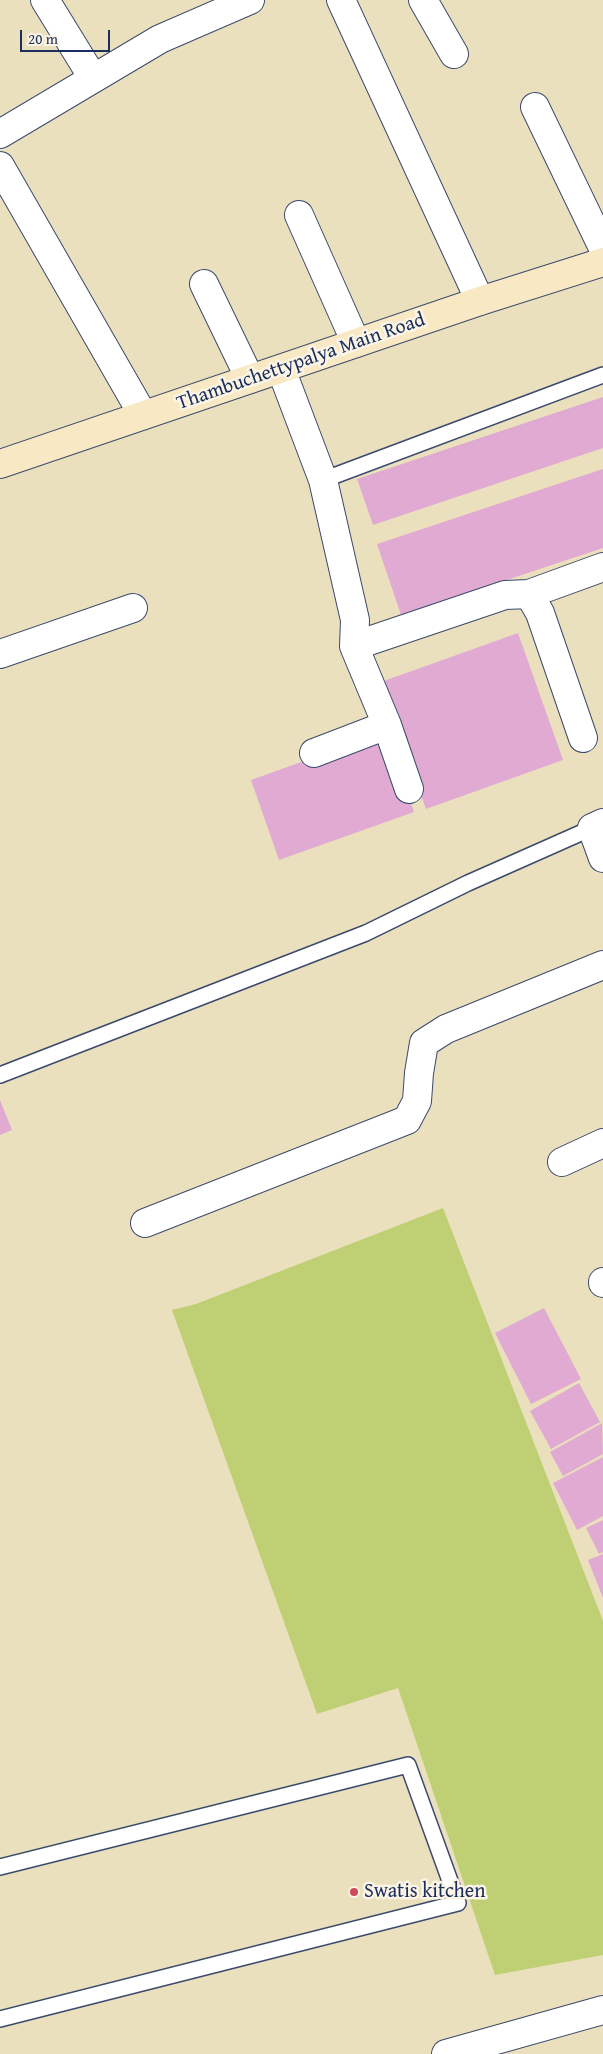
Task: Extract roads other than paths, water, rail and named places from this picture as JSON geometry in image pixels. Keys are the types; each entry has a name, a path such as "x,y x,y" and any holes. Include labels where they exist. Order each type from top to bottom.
{"main road":[{"name":"Thambuchettypalya Main Road","path":"0,464 480,301 603,262"}],"street":[{"path":"44,0 94,78"},
{"path":"0,134 160,39 248,0"},
{"path":"341,0 480,301"},
{"path":"423,0 454,54"},
{"path":"535,107 603,248"},
{"path":"0,166 143,415"},
{"path":"299,215 356,343"},
{"path":"204,284 250,379"},
{"path":"281,368 323,480 355,620 354,646 387,725 409,788"},
{"path":"354,646 505,595 529,594 603,567"},
{"path":"529,594 540,613 584,738"},
{"path":"0,654 134,608"},
{"path":"314,754 387,725"},
{"path":"597,825 603,858"},
{"path":"145,1223 408,1120 417,1101 424,1043 446,1028 603,965"},
{"path":"562,1162 603,1144"},
{"path":"446,2054 501,2047 603,2010"}],"lane":[{"path":"323,480 603,375"},
{"path":"0,1075 366,933 468,883 597,825"},
{"path":"0,1866 408,1765 458,1903 0,2019"}],"place":[{"name":"Swatis kitchen","path":"354,1892"}]}
